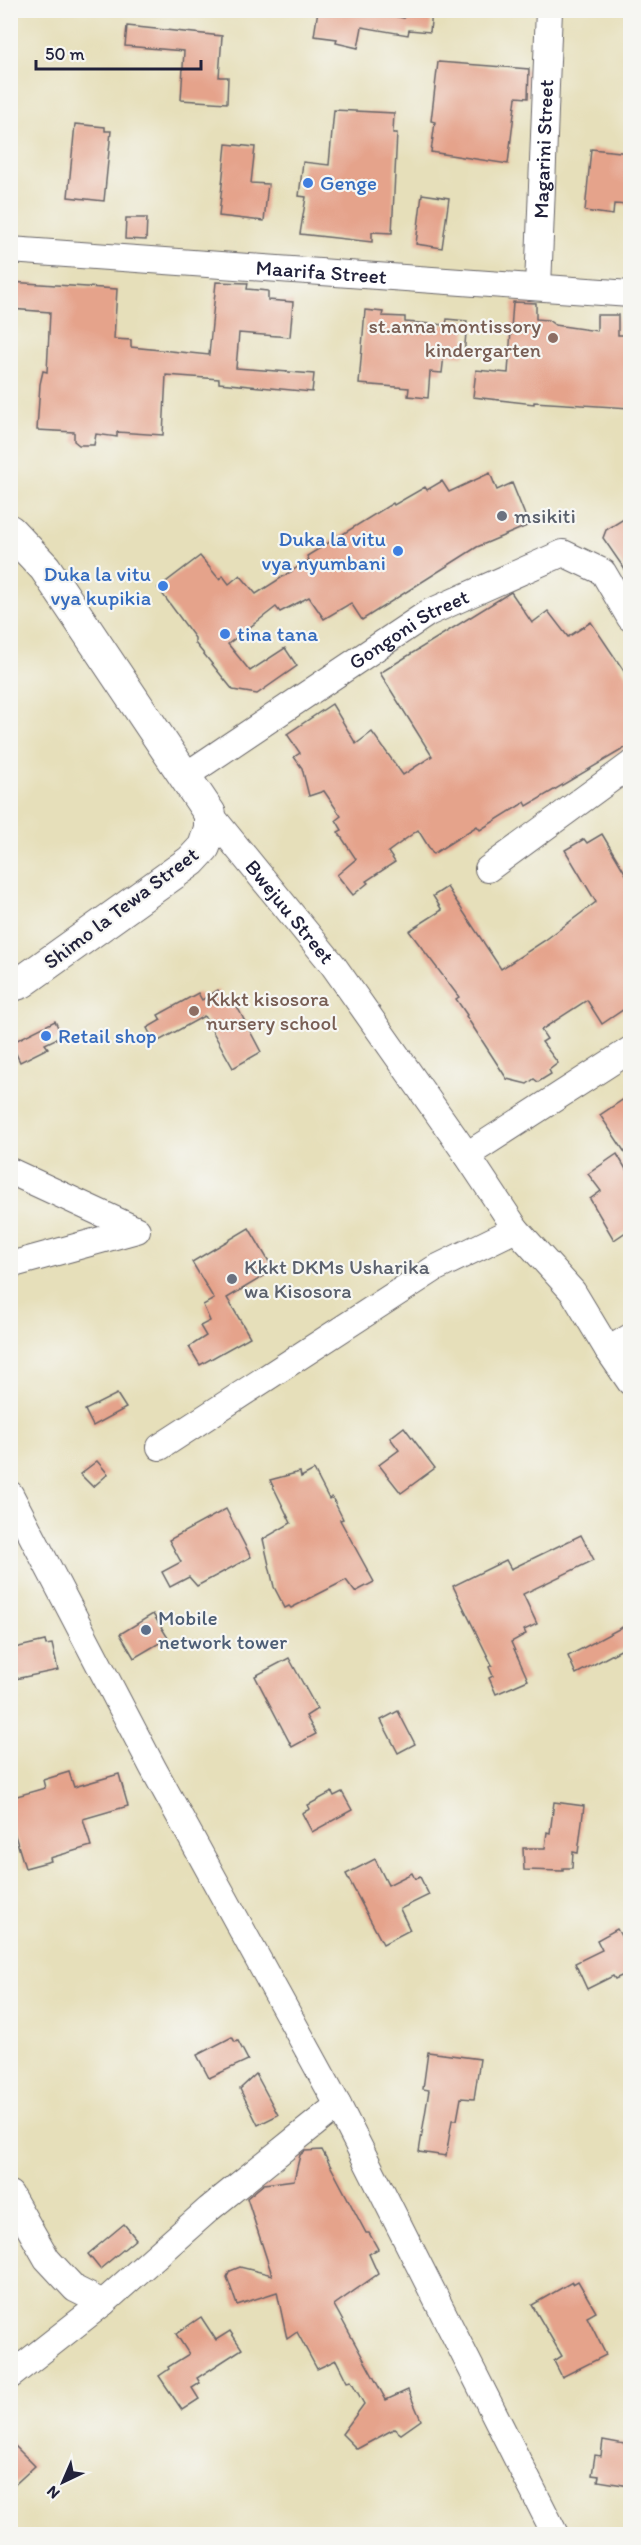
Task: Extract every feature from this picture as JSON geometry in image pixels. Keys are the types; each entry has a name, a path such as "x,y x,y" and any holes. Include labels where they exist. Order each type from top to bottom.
{"street":[{"name":"Magarini Street","path":"538,287 549,10"},
{"name":"Maarifa Street","path":"10,250 630,294"},
{"name":"Bwejuu Street","path":"10,531 45,568 210,814 333,965 467,1155 516,1229 573,1292 630,1382"},
{"name":"Gongoni Street","path":"185,776 428,613 563,553 603,572 630,618"},
{"path":"488,869 630,765"},
{"name":"Shimo la Tewa Street","path":"10,986 22,982 191,861 204,847 210,828 210,814"},
{"path":"467,1155 630,1050"},
{"path":"10,1171 137,1230 10,1265"},
{"path":"160,1447 434,1269 516,1229"},
{"path":"608,1350 630,1337"},
{"path":"10,1494 153,1768 338,2104 555,2535"},
{"path":"10,2376 103,2303 209,2209 338,2104"},
{"path":"10,2194 47,2259 75,2289 103,2303"}],"building":[{"path":"318,10 366,10 404,18 405,10 432,10 430,32 409,30 408,35 362,27 358,48 336,43 337,39 314,36"},
{"path":"127,26 222,36 219,77 228,77 227,103 181,100 184,51 125,46"},
{"path":"438,62 529,69 528,98 516,97 508,164 431,152 435,122 431,121"},
{"path":"334,110 394,113 393,133 397,133 392,233 372,232 372,242 300,234 306,197 299,196 303,162 329,165"},
{"path":"75,124 105,127 105,131 111,131 104,201 68,197"},
{"path":"226,144 255,147 251,183 268,184 264,221 219,216"},
{"path":"591,149 630,153 630,205 614,204 613,215 585,211"},
{"path":"422,194 449,198 442,248 416,244"},
{"path":"126,218 147,218 146,240 125,239"},
{"path":"10,282 117,289 114,339 131,340 131,347 209,355 216,282 248,283 247,289 268,291 268,300 293,302 290,337 239,333 236,368 314,374 312,392 219,383 219,379 166,375 163,435 117,432 117,437 96,434 94,445 79,445 74,441 74,432 37,430 40,384 43,371 47,372 50,312 10,309"},
{"path":"513,302 536,303 536,319 548,320 555,325 597,331 597,315 618,315 618,335 630,335 630,408 534,402 534,404 473,397 476,370 508,373"},
{"path":"365,310 383,312 382,316 405,317 405,322 446,325 447,319 467,321 464,356 444,355 442,373 430,372 428,398 408,396 409,388 359,384"},
{"path":"490,473 497,490 512,483 529,525 477,547 362,620 351,603 324,619 309,597 280,612 276,607 228,644 250,671 285,648 297,666 257,694 233,690 195,643 195,638 158,588 200,556 219,579 223,576 229,584 240,575 256,594 309,560 307,556 393,503 394,505 425,487 427,490 442,481 449,492"},
{"path":"630,515 630,577 603,538 606,530"},
{"path":"511,592 532,623 548,611 568,637 591,622 630,680 630,745 527,806 525,802 480,830 477,826 433,854 418,830 388,852 395,862 366,881 368,883 353,895 337,875 356,859 338,832 342,830 336,820 341,816 324,791 309,796 302,768 294,757 300,753 287,734 332,704 356,744 372,732 403,775 432,756 380,673"},
{"path":"602,834 630,881 630,1005 602,1024 587,1000 541,1030 547,1039 542,1042 558,1063 549,1070 551,1074 538,1082 534,1079 527,1084 507,1079 456,999 459,997 409,931 442,910 433,896 447,887 501,969 544,941 596,902 565,850 584,839 587,843"},
{"path":"218,990 224,1001 232,997 261,1052 233,1068 204,1016 155,1043 147,1028 161,1020 158,1015 198,993 202,1000"},
{"path":"55,1021 62,1036 45,1044 48,1048 20,1062 11,1043"},
{"path":"630,1095 630,1160 600,1115"},
{"path":"617,1154 630,1176 630,1229 614,1240 590,1199 601,1191 588,1174"},
{"path":"249,1228 274,1270 227,1298 250,1337 200,1365 189,1347 206,1336 200,1326 210,1321 203,1305 214,1299 192,1262"},
{"path":"117,1394 126,1408 93,1426 85,1410"},
{"path":"404,1427 435,1468 401,1493 379,1465 399,1450 390,1438"},
{"path":"97,1461 108,1474 93,1487 80,1474"},
{"path":"314,1470 329,1499 332,1497 343,1519 340,1520 374,1582 355,1592 346,1580 291,1608 289,1606 285,1608 274,1587 263,1539 291,1523 270,1480 300,1472 301,1477"},
{"path":"226,1509 251,1557 197,1586 189,1577 170,1587 162,1572 181,1562 169,1540"},
{"path":"581,1535 594,1560 523,1594 537,1624 524,1630 526,1634 511,1642 528,1680 496,1694 489,1678 493,1676 489,1667 492,1665 453,1586 506,1560 511,1569"},
{"path":"153,1614 168,1638 134,1658 120,1634"},
{"path":"630,1623 630,1645 576,1674 568,1656"},
{"path":"45,1641 46,1645 52,1644 58,1670 10,1680 10,1649"},
{"path":"289,1658 317,1709 306,1716 316,1734 292,1747 255,1676"},
{"path":"398,1711 415,1744 398,1753 381,1720"},
{"path":"69,1772 74,1787 119,1774 128,1806 83,1819 91,1846 25,1868 10,1819 10,1798 45,1788 43,1780"},
{"path":"332,1792 334,1796 342,1792 352,1810 312,1832 302,1813 310,1809 308,1805"},
{"path":"554,1802 584,1806 578,1853 573,1852 572,1868 563,1868 563,1871 524,1870 523,1848 545,1848 547,1832 550,1833"},
{"path":"375,1859 388,1885 412,1873 415,1879 420,1877 429,1895 400,1909 410,1930 383,1944 346,1874"},
{"path":"617,1929 625,1943 630,1940 630,1972 615,1979 613,1976 587,1989 575,1963 602,1950 597,1940"},
{"path":"232,2037 235,2042 238,2041 248,2060 209,2078 197,2055"},
{"path":"428,2052 480,2059 474,2099 461,2098 457,2120 452,2120 446,2156 419,2152 429,2090 423,2089"},
{"path":"256,2074 278,2115 258,2125 240,2089"},
{"path":"322,2150 366,2233 369,2233 378,2249 369,2254 378,2274 334,2305 386,2400 408,2390 421,2420 401,2434 394,2429 357,2449 342,2434 364,2404 351,2381 347,2382 336,2360 317,2369 297,2332 287,2339 277,2292 237,2305 227,2277 230,2271 240,2267 272,2275 247,2198 264,2184 294,2180 300,2155 305,2151"},
{"path":"124,2224 136,2239 100,2269 88,2254"},
{"path":"578,2281 596,2312 587,2317 606,2355 562,2377 554,2361 562,2356 532,2305 572,2282 573,2284"},
{"path":"201,2317 216,2340 230,2331 242,2349 197,2378 200,2383 192,2388 199,2399 182,2410 159,2376 169,2369 168,2367 189,2354 176,2334"},
{"path":"603,2440 630,2445 630,2486 598,2481 599,2476 592,2475 595,2455 601,2456"},
{"path":"10,2441 35,2466 10,2489"}],"place":[{"name":"Genge","path":"308,183"},
{"name":"st.anna montissory kindergarten","path":"553,338"},
{"name":"msikiti","path":"502,516"},
{"name":"Duka la vitu vya nyumbani","path":"398,551"},
{"name":"Duka la vitu vya kupikia","path":"163,586"},
{"name":"tina tana","path":"225,634"},
{"name":"Kkkt kisosora nursery school","path":"194,1011"},
{"name":"Retail shop","path":"46,1036"},
{"name":"Kkkt DKMs Usharika wa Kisosora","path":"232,1279"},
{"name":"Mobile network tower","path":"146,1630"}]}
